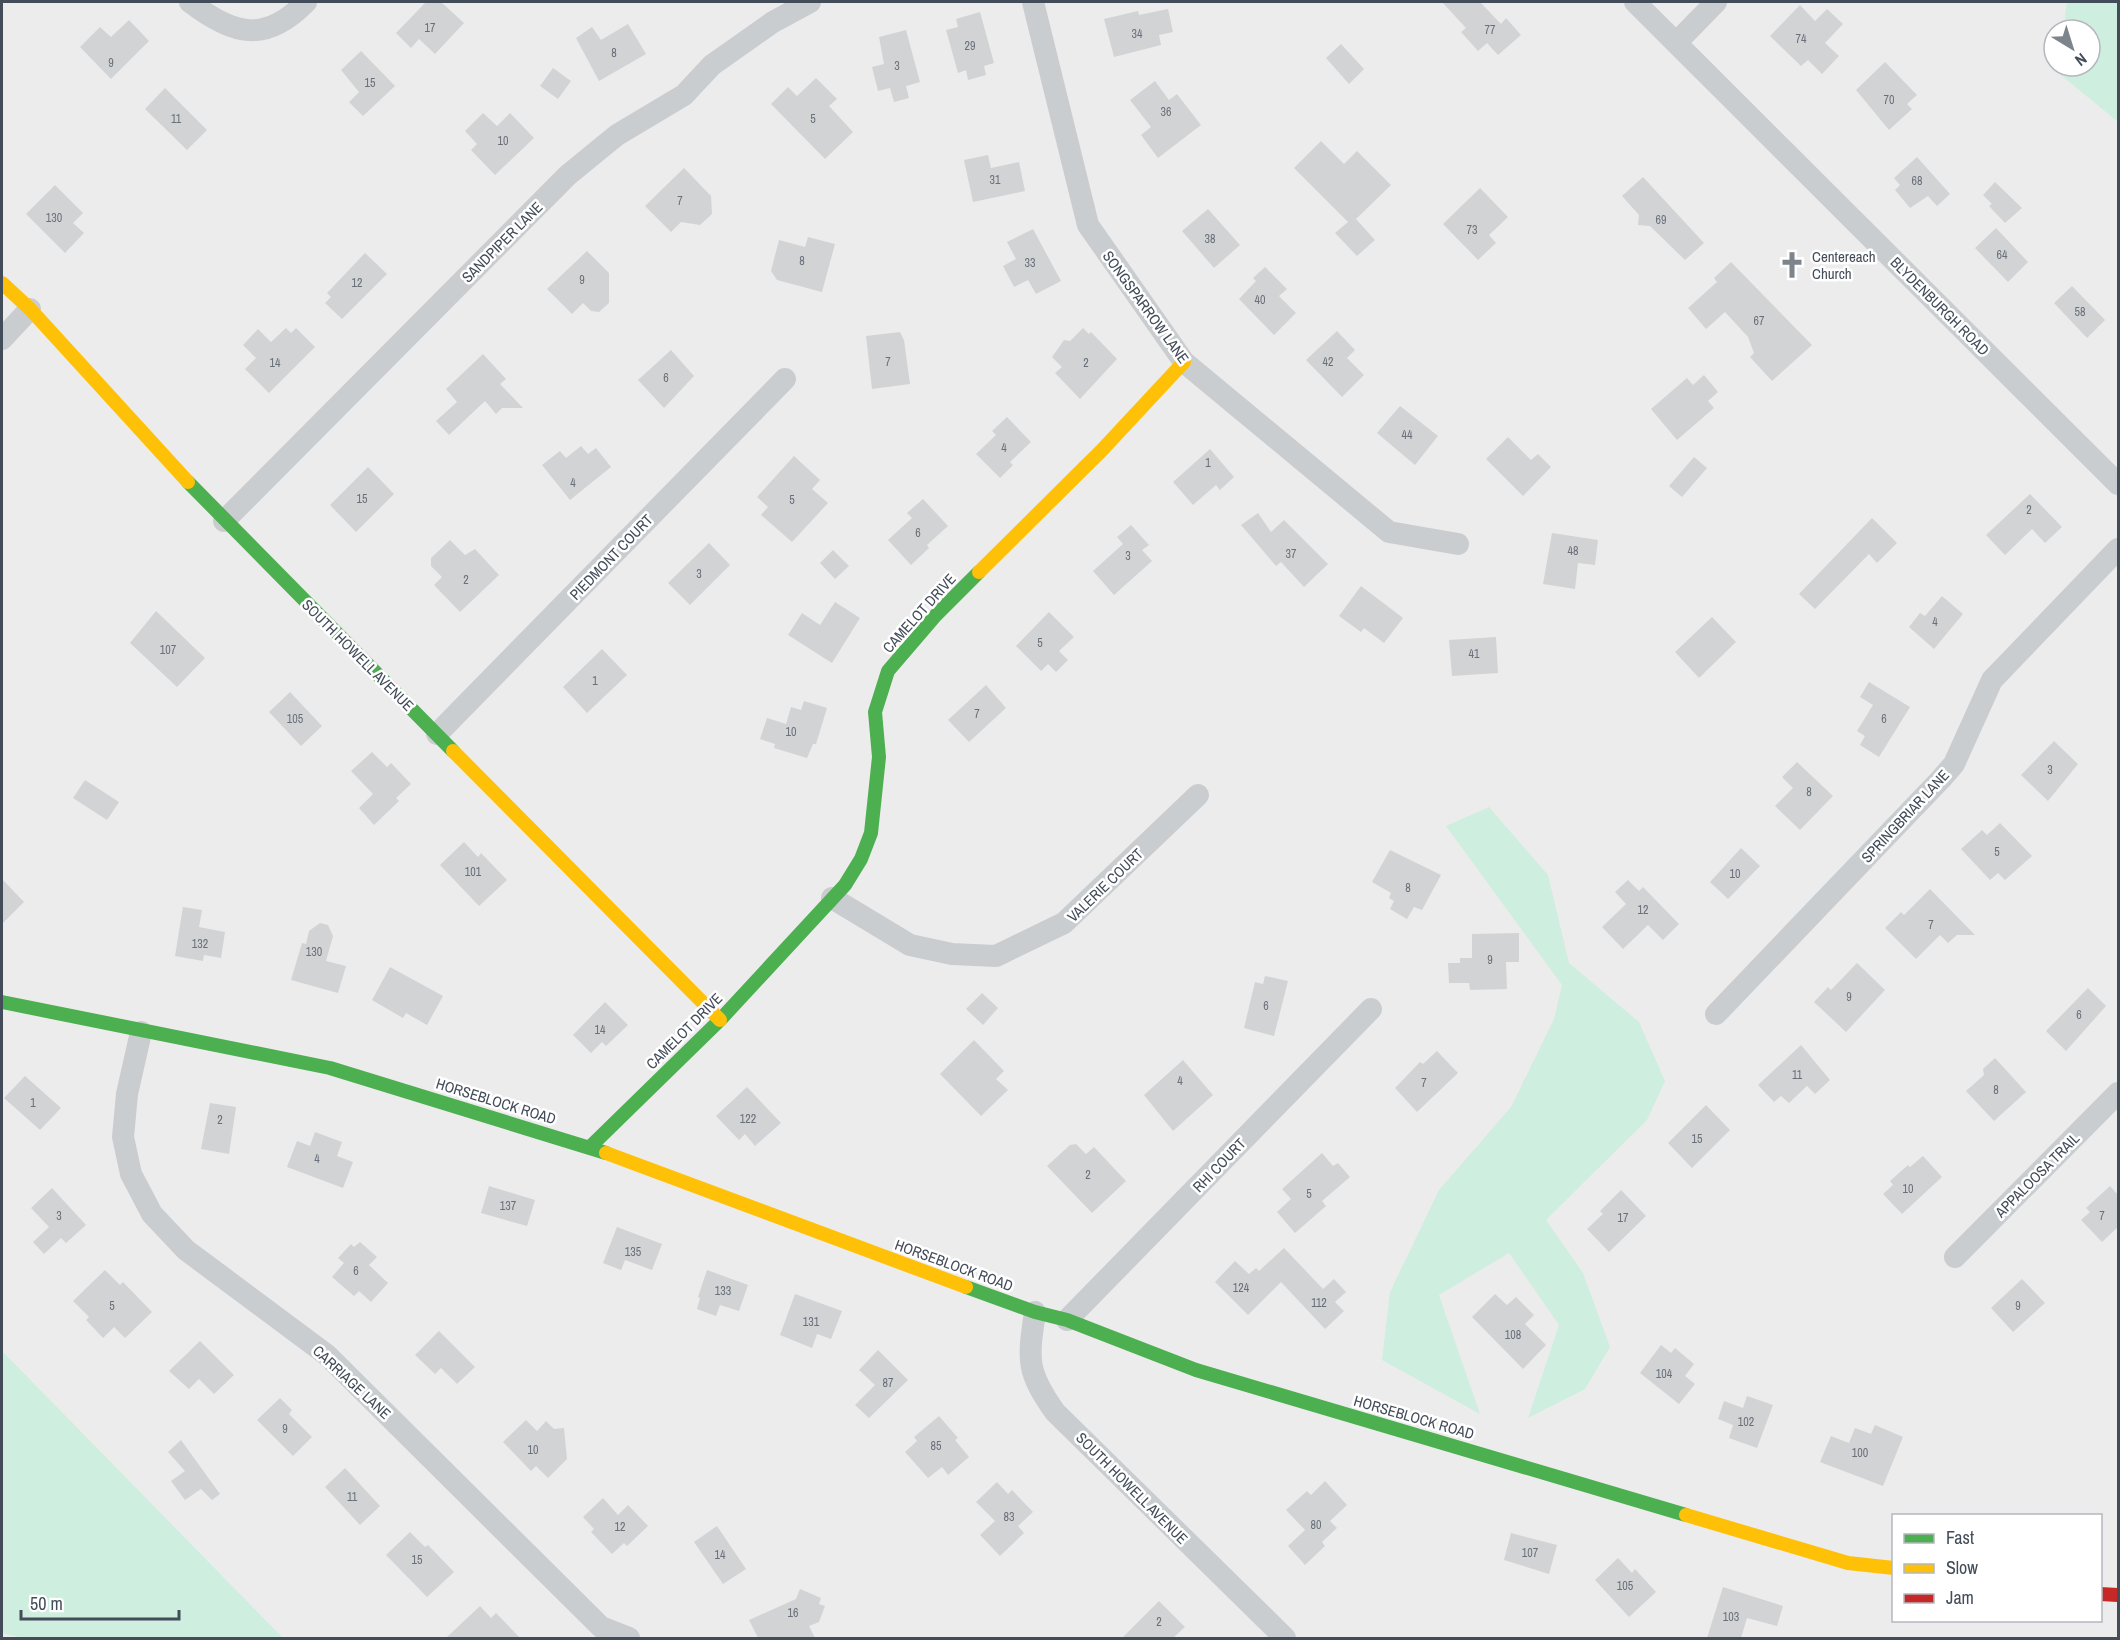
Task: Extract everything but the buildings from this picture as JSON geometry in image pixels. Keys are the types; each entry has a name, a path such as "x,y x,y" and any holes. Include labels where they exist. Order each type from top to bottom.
{"street":[{"path":"190,2 211,18 241,30 271,29 295,13 306,2"},
{"name":"SANDPIPER LANE","path":"224,520 568,175 617,135 684,95 712,65 773,22 810,2"},
{"name":"SONGSPARROW LANE","path":"1033,2 1088,225 1184,362 1389,532 1458,544"},
{"name":"BLYDENBURGH ROAD","path":"1635,2 2118,484"},
{"path":"1676,43 1716,2"},
{"name":"SOUTH HOWELL AVENUE","path":"2,284 30,309 224,520 720,1020"},
{"path":"2,339 30,309"},
{"name":"CAMELOT DRIVE","path":"590,1147 720,1020 845,885 861,859 871,832 879,757 874,712 888,671 936,615 1102,450 1184,362"},
{"name":"PIEDMONT COURT","path":"437,734 785,379"},
{"name":"SPRINGBRIAR LANE","path":"1716,1014 1941,780 1954,764 1992,680 2118,549"},
{"name":"VALERIE COURT","path":"832,898 910,945 952,954 996,956 1064,923 1198,795"},
{"name":"HORSEBLOCK ROAD","path":"2,1002 141,1032 330,1068 590,1147 1035,1312 1067,1320 1196,1370 1638,1503 1848,1563 1892,1568"},
{"name":"RHI COURT","path":"1067,1320 1371,1009"},
{"name":"CARRIAGE LANE","path":"141,1032 127,1094 123,1137 131,1174 152,1214 186,1250 327,1355 601,1626 629,1638"},
{"name":"APPALOOSA TRAIL","path":"1955,1257 2118,1093"},
{"name":"SOUTH HOWELL AVENUE","path":"1035,1312 1028,1358 1037,1387 1054,1412 1270,1634"},
{"path":"2102,1594 2118,1595"}],"green space":[{"path":"2067,2 2118,2 2118,122 2065,78 2102,78 2102,18 2065,18"},
{"path":"1489,807 1548,875 1569,963 1639,1022 1665,1081 1647,1120 1546,1220 1583,1273 1610,1347 1585,1389 1528,1418 1559,1325 1509,1253 1439,1295 1480,1414 1382,1360 1390,1292 1439,1190 1511,1107 1554,1019 1562,985 1446,826"},
{"path":"2,1351 283,1638 23,1638 2,1633"}],"traffic: fast":[{"path":"188,482 453,751"},
{"path":"590,1147 720,1020 845,885 861,859 871,833 879,757 875,712 888,671 936,615 979,572"},
{"path":"2,1002 330,1068 606,1153"},
{"path":"966,1287 1035,1312 1067,1320 1196,1370 1686,1515"}],"traffic: slow":[{"path":"2,283 30,309 188,482"},
{"path":"979,572 1102,450 1184,362"},
{"path":"453,751 720,1020"},
{"path":"606,1153 966,1287"},
{"path":"1686,1515 1848,1563 1892,1568"}],"traffic: jam":[{"path":"2102,1594 2118,1595"}],"place":[{"name":"Centereach Church","path":"1792,265"}]}
